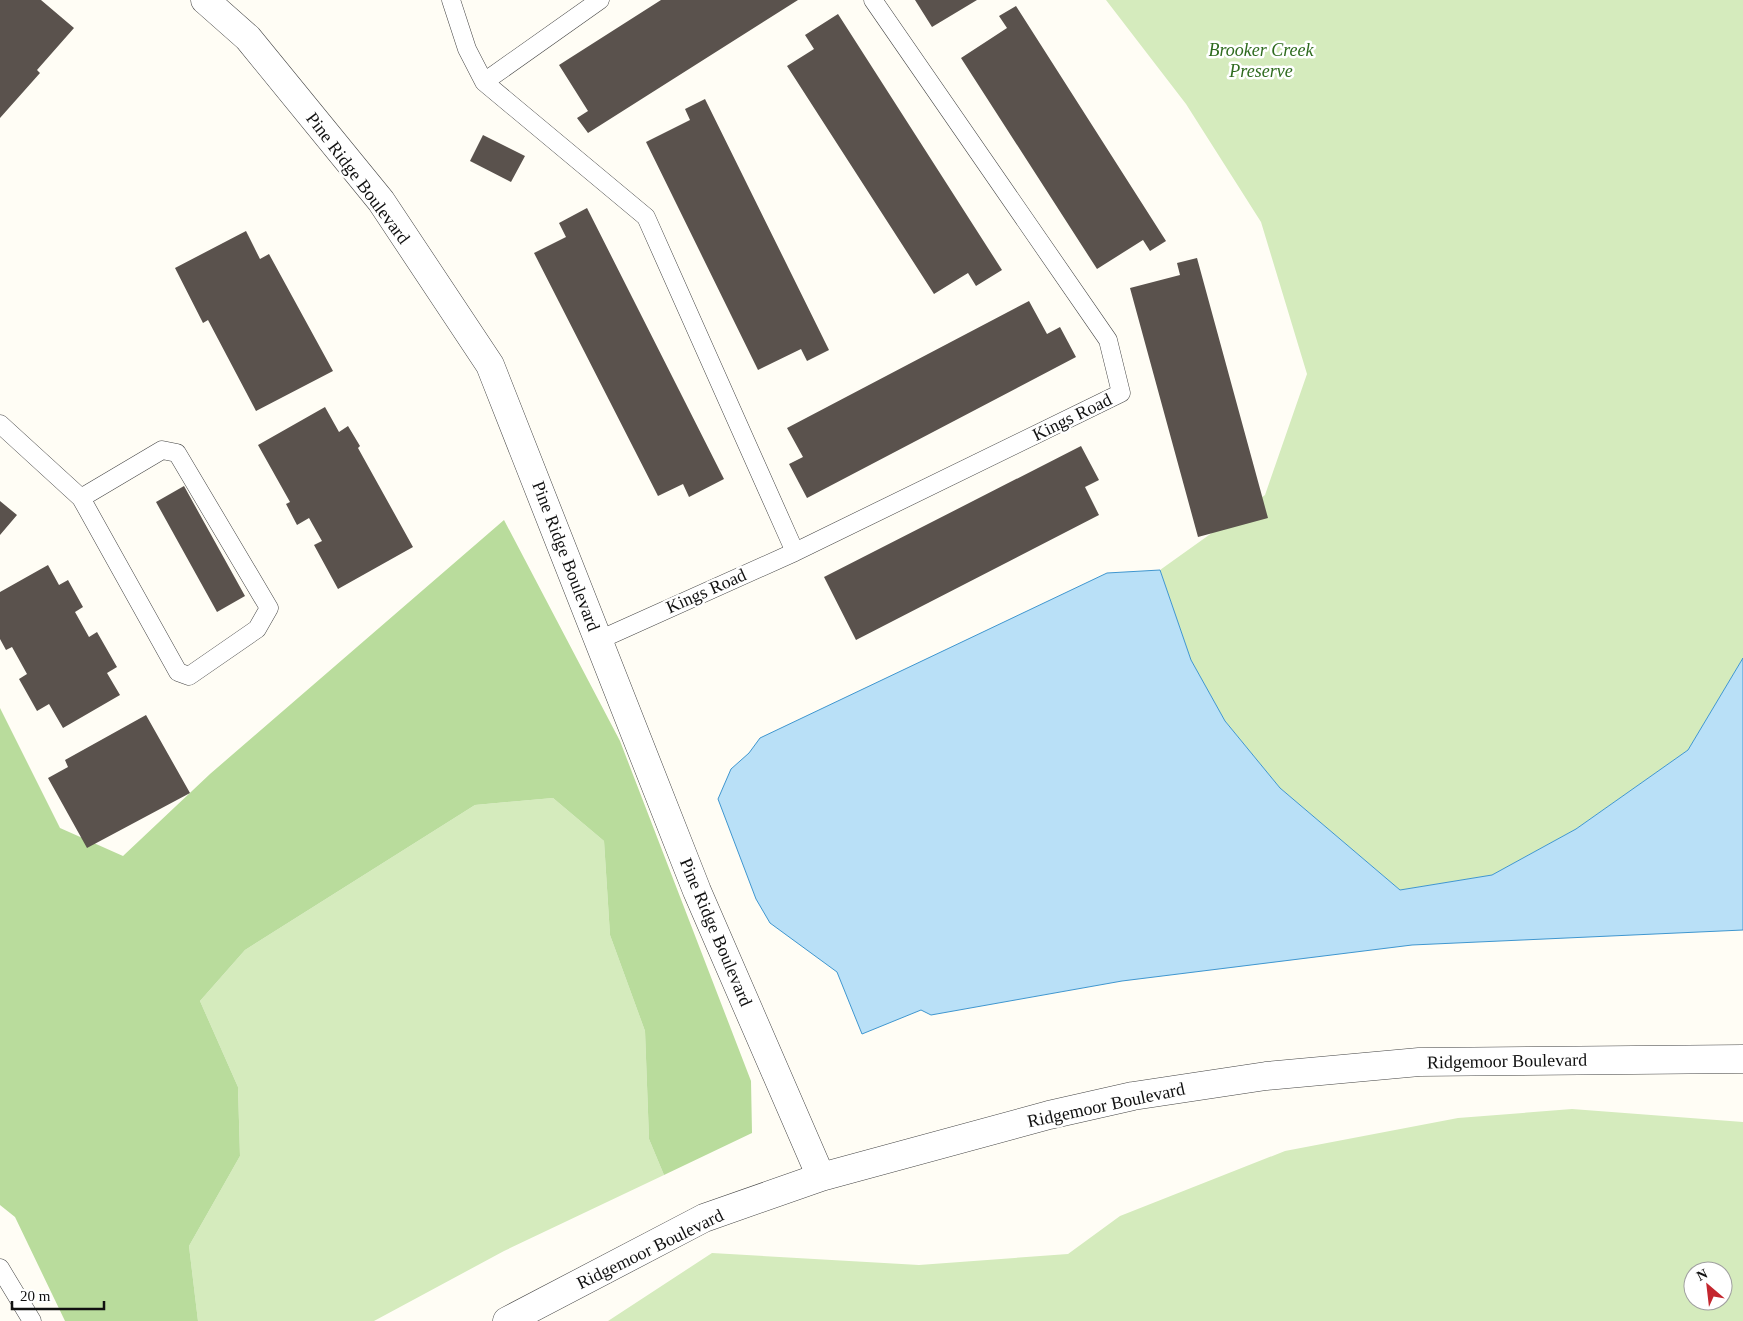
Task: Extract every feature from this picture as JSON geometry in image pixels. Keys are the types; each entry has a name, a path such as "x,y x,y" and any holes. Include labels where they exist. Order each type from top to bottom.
{"street":[{"name":"Pine Ridge Boulevard","path":"204,0 248,38 381,201 490,365 697,891 822,1177"},
{"name":"Ridgemoor Boulevard","path":"507,1321 704,1218 822,1177 1049,1115 1133,1096 1266,1076 1418,1062 1743,1058"}],"lane":[{"path":"451,0 467,49 484,82 646,217 796,552"},
{"path":"484,82 600,0"},
{"name":"Kings Road","path":"598,640 796,552 1121,393 1108,340 873,0"},
{"path":"0,424 81,498 178,672 189,676 257,629 269,608 177,454 162,450 81,498"},
{"path":"0,1268 32,1321"}],"green space":[{"name":"Brooker Creek Preserve","path":"1106,0 1743,0 1743,658 1688,750 1576,829 1492,875 1400,890 1280,788 1225,721 1191,660 1160,570 1265,495 1307,374 1261,222 1186,104"},
{"path":"504,520 620,741 751,1081 752,1133 664,1175 649,1139 645,1031 610,935 604,841 553,798 475,805 245,950 200,1001 238,1087 240,1156 189,1246 198,1321 65,1321 15,1217 0,1205 0,708 60,828 123,856 210,774"},
{"path":"553,798 604,841 610,935 645,1031 649,1139 664,1175 504,1251 374,1321 198,1321 189,1246 240,1156 238,1087 200,1001 245,950 475,805"},
{"path":"1572,1109 1743,1122 1743,1321 608,1321 712,1253 919,1265 1068,1254 1120,1216 1285,1151 1458,1118"}],"water":[{"path":"1160,570 1191,660 1225,721 1280,788 1400,890 1492,875 1576,829 1688,750 1743,658 1743,930 1412,945 1122,981 931,1015 921,1010 862,1034 837,972 770,923 756,899 718,799 731,769 749,753 760,738 1107,573"}],"building":[{"path":"0,0 41,0 74,28 37,70 40,73 0,118"},
{"path":"661,0 798,0 588,133 577,118 588,111 559,65"},
{"path":"915,0 977,0 932,27"},
{"path":"1016,6 1166,241 1150,251 1143,240 1097,269 961,58 1007,28 999,16"},
{"path":"838,14 1002,270 976,286 968,273 934,294 787,66 814,49 805,35"},
{"path":"705,99 829,350 807,361 801,349 758,370 646,142 690,120 685,109"},
{"path":"483,135 525,156 511,182 470,161"},
{"path":"587,208 724,479 689,497 683,484 658,496 534,253 566,237 559,223"},
{"path":"246,231 260,259 269,254 333,371 256,411 208,320 203,323 175,268"},
{"path":"1197,258 1268,518 1198,537 1130,288 1180,275 1177,263"},
{"path":"1029,301 1047,334 1060,327 1076,357 807,498 789,464 803,457 787,428"},
{"path":"325,407 339,432 348,426 360,446 358,448 413,547 338,589 314,545 322,541 309,518 297,525 286,504 290,502 258,445"},
{"path":"1081,446 1099,480 1085,487 1099,515 856,640 824,577"},
{"path":"184,486 245,596 217,612 156,502"},
{"path":"0,501 17,515 0,535"},
{"path":"48,565 59,585 68,580 83,607 75,612 89,637 97,632 117,667 107,673 120,695 63,728 49,704 37,711 19,679 27,674 12,647 6,650 0,639 0,592"},
{"path":"146,715 190,793 87,848 48,778 68,767 65,760"}]}
